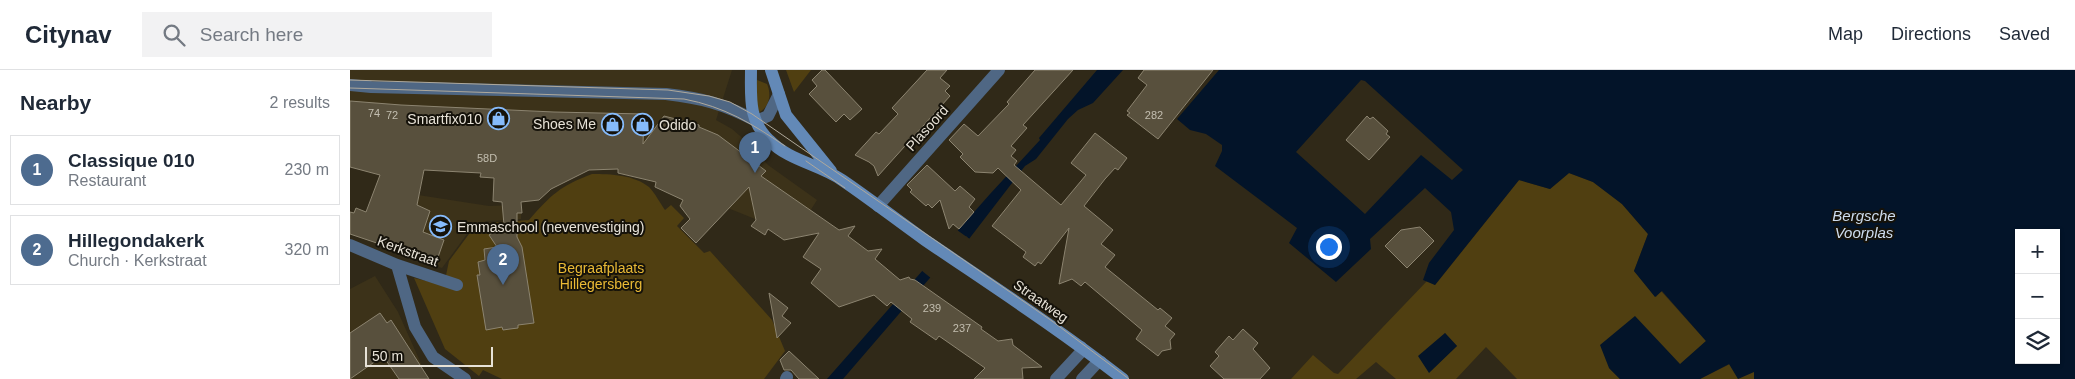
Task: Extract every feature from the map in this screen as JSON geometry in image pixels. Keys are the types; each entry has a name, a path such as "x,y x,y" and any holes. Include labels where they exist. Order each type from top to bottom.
{"street":[{"path":"750,70 751,108 756,121 769,141 791,157 838,178"},
{"path":"771,70 786,115 824,164 838,178"},
{"name":"Plasoord","path":"878,206 999,70"},
{"path":"350,84 372,87 666,94 708,100 736,110 756,121"},
{"path":"756,121 768,116 780,94"},
{"name":"Straatweg","path":"838,178 1081,347 1122,379"},
{"name":"Kerkstraat","path":"350,245 397,265 457,284"},
{"path":"397,265 415,327 433,357 465,379"},
{"path":"1056,379 1081,352 1081,347"},
{"path":"1082,379 1097,363 1101,362"}],"shaded area":[{"path":"350,70 732,70 716,120 732,129 768,165 817,200 795,235 575,147 350,160"},
{"name":"Emmaschool (nevenvestiging)","path":"418,195 489,206 521,205 521,219 486,221 467,234 442,268 397,252"},
{"path":"375,276 398,312 423,368 411,379 350,379 350,289"}],"green space":[{"path":"786,70 811,70 794,92"},
{"path":"757,80 767,84 769,92 767,105 758,113 754,101"},
{"path":"1569,173 1593,182 1622,204 1648,234 1634,271 1656,297 1661,291 1706,341 1681,364 1609,368 1620,379 1517,379 1486,347 1456,379 1396,379 1376,362 1356,379 1291,379 1313,355 1334,373 1338,374 1427,281 1435,285 1519,180 1550,189","holes":["1445,333 1457,346 1429,372"]},
{"name":"Begraafplaats Hillegersberg","path":"592,174 629,178 649,187 665,210 671,205 684,218 677,226 704,253 710,251 772,320 785,351 764,379 502,379 483,370 479,376 445,349 414,278 444,285 449,261 469,234 486,223 529,220 557,192"},
{"path":"1730,364 1754,372 1754,379 1700,379"}],"water":[{"path":"1097,70 1123,70 1093,103 1078,110 1068,119 1036,159 1025,166 969,239 966,236 843,379 827,379 1040,140 1039,138"},
{"name":"Bergsche Voorplas","path":"1219,70 2075,70 2075,379 1754,379 1754,372 1738,379 1729,364 1700,379 1620,379 1609,368 1600,345 1635,316 1680,364 1706,341 1662,291 1655,297 1634,271 1648,234 1622,204 1593,182 1569,173 1550,189 1519,180 1435,285 1423,280 1429,263 1454,230 1451,212 1425,188 1370,239 1371,249 1336,282 1289,243 1297,228 1215,166 1222,151 1222,145 1206,134 1190,130 1177,119","holes":["1361,80 1365,81 1463,170 1452,180 1421,155 1365,214 1296,152"]},
{"path":"1445,333 1457,346 1429,373 1418,356"}],"pier":[{"path":"957,230 971,240 966,240 932,279 921,270"}],"building":[{"path":"822,70 825,70 862,109 850,120 844,114 836,122 809,94 817,86 812,80"},
{"path":"927,70 947,70 940,78 950,86 945,91 950,96 878,176 874,166 855,155 876,132 879,134 898,114 892,108"},
{"path":"1035,70 1073,70 1023,125 1027,128 1011,146 1016,150 1011,156 1017,161 1014,165 1061,205 1086,175 1071,163 1095,133 1127,158 1118,170 1115,168 1105,179 1084,206 1113,230 1101,244 1115,255 1105,267 1158,310 1160,308 1172,318 1165,326 1175,334 1170,340 1171,349 1162,351 1158,356 1136,339 1142,330 1085,282 1081,286 1072,279 1059,284 1069,228 1041,264 1038,262 1035,266 1023,257 1026,252 992,226 1021,190 998,168 993,173 975,172 960,157 963,154 949,140 964,124 978,136 1009,104 1007,102"},
{"path":"1144,70 1213,70 1158,139 1127,115 1130,113 1127,111 1147,85 1138,78"},
{"path":"350,101 554,112 644,114 643,144 664,116 699,125 699,127 718,135 766,171 761,176 839,230 855,226 848,236 868,251 882,249 875,259 900,280 909,277 915,280 982,327 981,329 998,341 1012,339 1013,345 1042,367 1022,368 1023,379 974,379 985,368 939,336 936,340 910,322 912,319 891,302 887,306 874,295 839,307 811,283 821,269 803,257 819,233 784,240 768,229 765,235 751,226 756,220 749,187 696,243 681,228 690,219 680,206 683,200 655,187 656,182 618,173 618,169 589,170 551,189 539,200 521,202 522,213 517,213 517,237 522,247 534,323 518,325 518,328 503,330 502,327 486,330 477,275 480,275 478,262 485,260 484,249 497,247 489,235 504,225 502,202 493,201 494,178 480,177 481,173 424,170 417,205 430,211 423,232 444,240 436,263 350,234 350,212 354,213 356,208 366,212 380,175 350,167"},
{"path":"1367,116 1370,119 1373,117 1388,131 1386,134 1390,137 1369,160 1346,140"},
{"path":"927,165 955,191 960,186 975,199 969,207 974,212 959,229 953,224 949,229 940,200 932,208 928,204 926,206 910,192 912,190 907,185"},
{"path":"1420,227 1434,241 1407,268 1385,246 1401,230"},
{"path":"769,293 788,308 782,316 791,323 777,338"},
{"path":"380,313 387,323 391,320 429,379 399,379 383,356 350,379 350,333"},
{"path":"1243,329 1258,343 1253,349 1270,368 1260,379 1224,379 1210,366 1219,356 1215,352 1229,336 1233,340"},
{"path":"789,351 819,379 799,379 791,370 784,370 780,360"}],"tram line":[{"path":"350,80 668,90 709,96 730,102 752,114 1052,321 1129,379"},
{"path":"350,88 684,99 725,111 761,130 785,146"},
{"path":"806,161 845,188"}],"place":[{"name":"Smartfix010","path":"498,119"},
{"name":"Shoes Me","path":"612,124"},
{"name":"Odido","path":"643,125"},
{"name":"Classique 010","path":"755,173"},
{"name":"Emmaschool (nevenvestiging)","path":"441,227"},
{"name":"Hillegondakerk","path":"503,285"}]}
